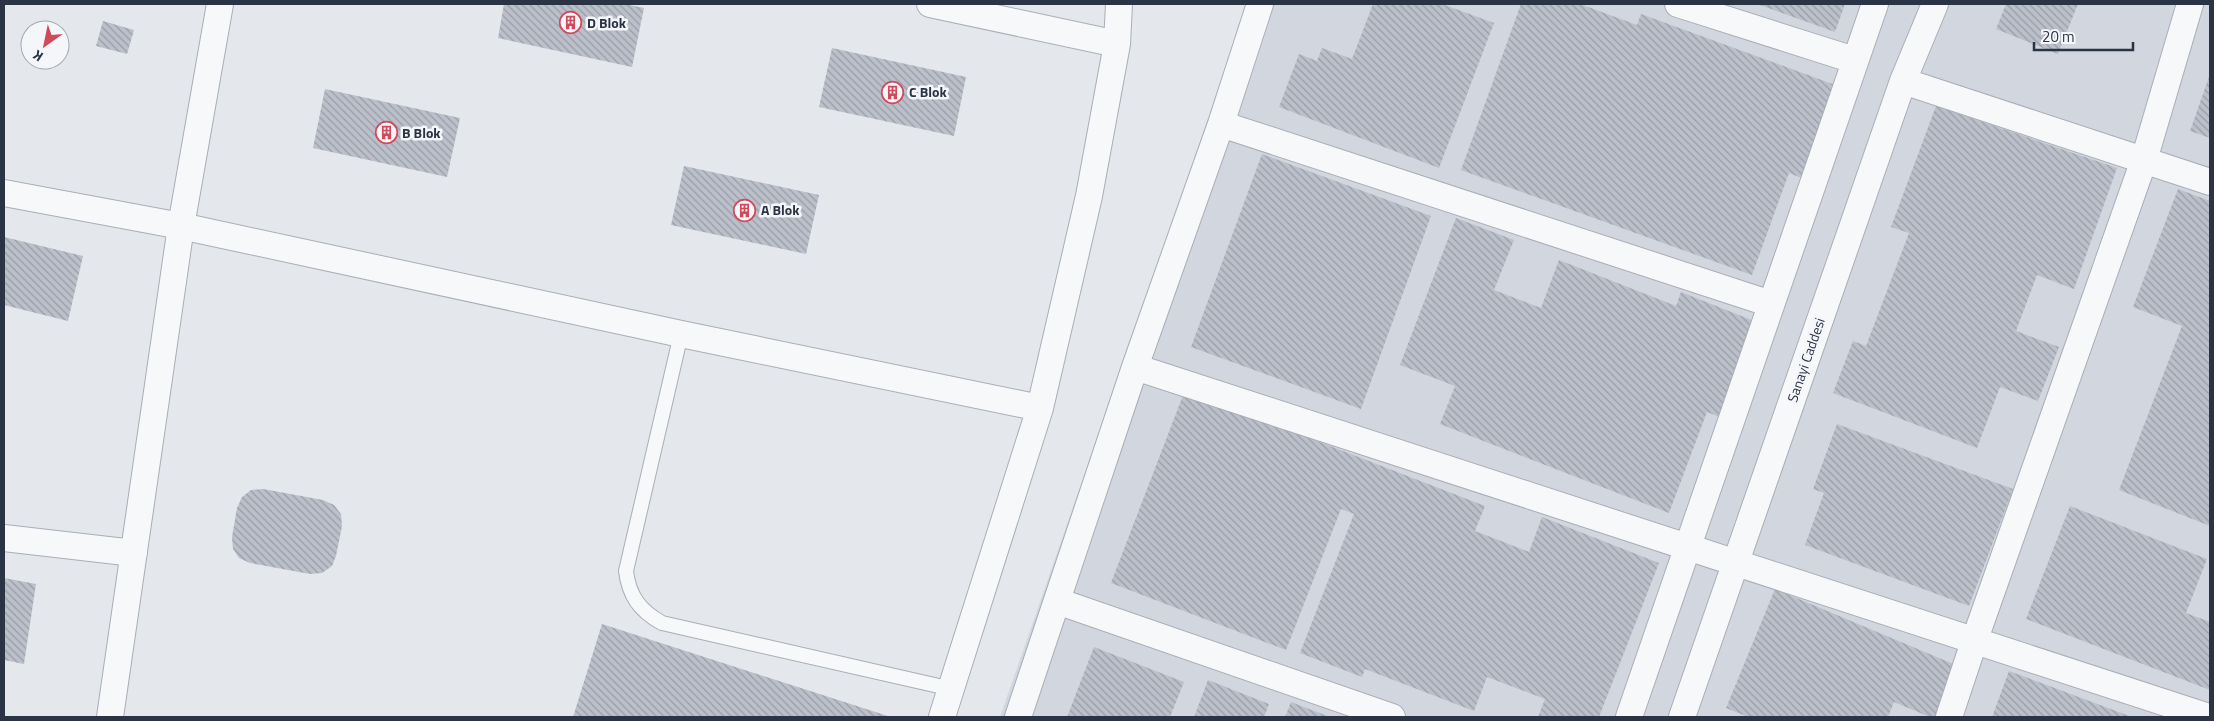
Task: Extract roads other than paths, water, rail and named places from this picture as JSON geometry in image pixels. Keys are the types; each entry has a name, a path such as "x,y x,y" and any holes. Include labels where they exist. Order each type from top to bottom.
{"street":[{"path":"110,717 181,226 220,4"},
{"path":"930,4 1117,44"},
{"path":"942,717 1040,408 1089,196 1117,44 1119,4"},
{"path":"1018,717 1135,367 1222,124 1260,4"},
{"path":"1678,4 1854,60"},
{"path":"1629,717 1689,547 1854,60 1875,4"},
{"name":"Sanayi Caddesi","path":"1682,717 1903,81 1935,4"},
{"path":"1949,717 2144,160 2190,4"},
{"path":"1903,81 2210,182"},
{"path":"1222,124 1771,304"},
{"path":"4,194 181,226 681,334 1040,408"},
{"path":"1135,367 1975,639 2209,717"},
{"path":"4,538 134,553"},
{"path":"1057,601 1392,717"}],"lane":[{"path":"681,334 626,571 630,593 636,603 647,615 662,623 952,689"}],"place":[{"name":"D Blok","path":"571,23"},
{"name":"C Blok","path":"893,92"},
{"name":"B Blok","path":"386,133"},
{"name":"A Blok","path":"745,210"}]}
